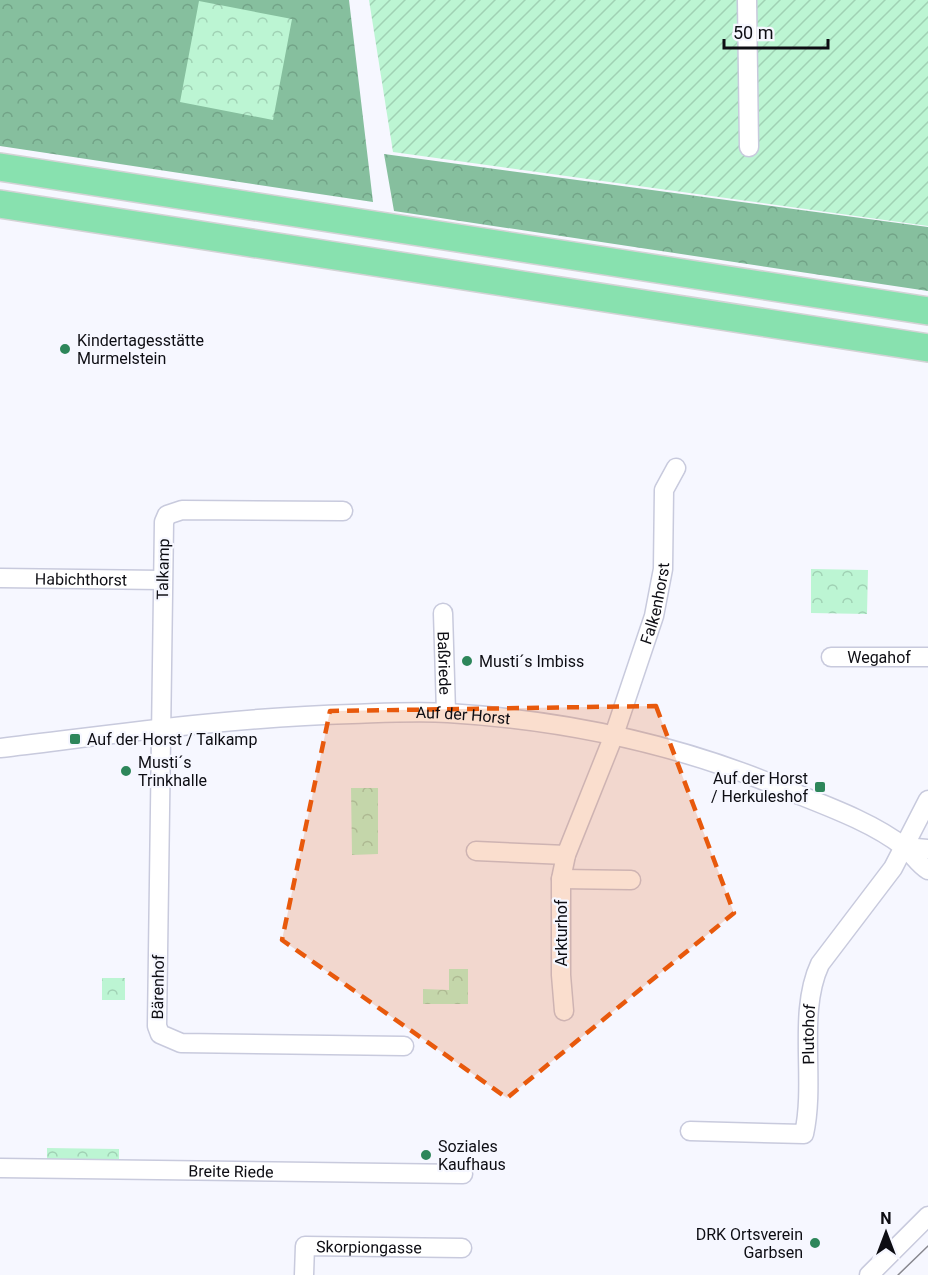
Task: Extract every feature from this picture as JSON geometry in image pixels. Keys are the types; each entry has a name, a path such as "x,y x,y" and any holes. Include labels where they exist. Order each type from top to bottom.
{"highway":[{"path":"0,166 928,310"},
{"path":"0,204 928,348"}],"street":[{"path":"747,0 749,147"},
{"name":"Falkenhorst","path":"614,735 654,616 663,569 664,490 676,468"},
{"name":"Talkamp","path":"160,729 162,580 164,522 167,515 173,511 343,511"},
{"name":"Habichthorst","path":"0,578 162,580"},
{"name":"Baßriede","path":"443,613 446,712"},
{"name":"Wegahof","path":"831,657 928,657"},
{"name":"Auf der Horst","path":"0,748 160,729 313,715 446,712 518,719 614,735 666,748 749,774 826,806 905,848 918,863 928,870"},
{"name":"Bärenhof","path":"160,729 160,914 156,1004 160,1034 181,1043 404,1046"},
{"name":"Arkturhof","path":"564,1011 560,964 563,868 614,735"},
{"path":"905,848 928,801"},
{"name":"Auf der Horst","path":"905,848 928,849"},
{"name":"Plutohof","path":"690,1131 804,1134 809,1112 810,998 814,976 820,964 905,848"},
{"path":"476,851 563,868 631,875"},
{"name":"Breite Riede","path":"0,1168 463,1174"},
{"path":"869,1275 928,1216"},
{"name":"Skorpiongasse","path":"304,1275 305,1246 462,1248"}],"highlighted area":[{"path":"656,706 734,913 507,1098 282,940 330,711"}],"green space":[{"path":"0,0 349,0 373,202 0,146"},
{"path":"369,0 928,0 928,226 393,152"},
{"path":"199,1 292,19 273,120 180,102"},
{"path":"384,154 928,227 928,291 394,211"},
{"path":"811,569 868,570 867,614 811,613"},
{"path":"351,788 378,788 378,854 352,855"},
{"path":"449,969 468,969 468,1004 423,1004 423,989 449,990"},
{"path":"102,978 125,978 125,1000 102,1000"},
{"path":"47,1148 119,1149 119,1164 47,1164"}],"tram line":[{"path":"898,1275 928,1246"}],"place":[{"name":"Kindertagesstätte Murmelstein","path":"65,349"},
{"name":"Musti´s Imbiss","path":"467,661"},
{"name":"Auf der Horst / Talkamp","path":"75,739"},
{"name":"Musti´s Trinkhalle","path":"126,771"},
{"name":"Auf der Horst / Herkuleshof","path":"820,787"},
{"name":"Soziales Kaufhaus","path":"426,1155"},
{"name":"DRK Ortsverein Garbsen","path":"815,1243"}]}
